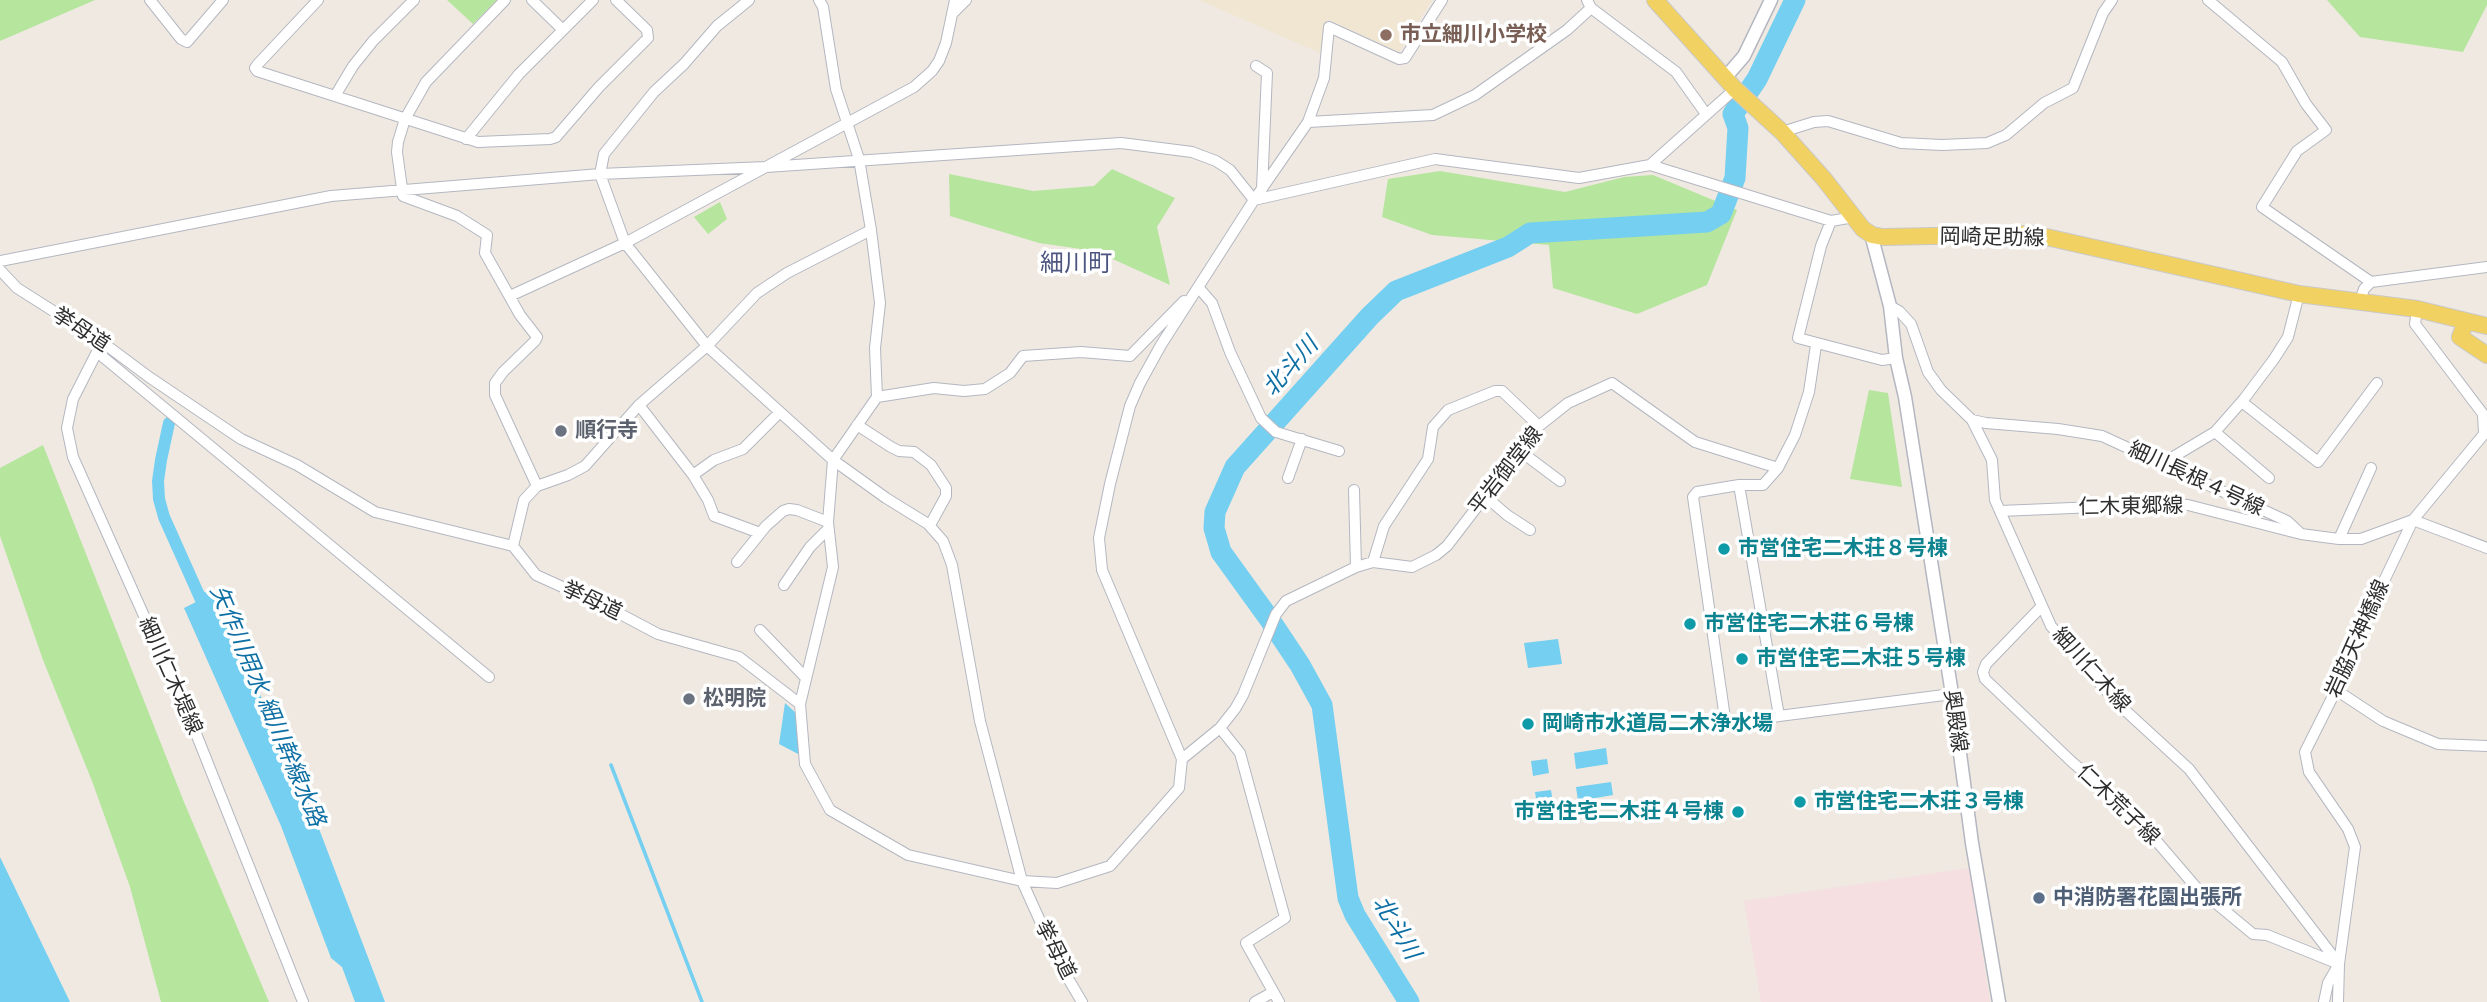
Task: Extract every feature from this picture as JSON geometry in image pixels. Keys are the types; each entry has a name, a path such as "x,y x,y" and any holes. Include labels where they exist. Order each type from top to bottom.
{"main road":[{"path":"1655,0 1737,90 1782,132 1824,179 1863,229 1871,234"},
{"name":"岡崎足助線","path":"1871,234 1883,237 2032,234 2299,294 2417,309 2487,326"},
{"path":"2466,321 2460,337 2487,355"}],"street":[{"path":"149,0 181,39 187,42 223,0"},
{"path":"318,0 255,68 257,71 478,142 556,137 599,87 648,38 647,30 616,0"},
{"path":"335,96 366,49 414,0"},
{"path":"505,0 426,82 405,119 397,147 403,196 457,216 487,235 485,253 520,315 537,337 495,383 495,395 537,486"},
{"path":"532,0 562,29"},
{"path":"466,139 519,74 593,0"},
{"path":"749,0 717,26 684,64 654,92 604,154 600,174 625,243 707,346 833,460 930,525 946,496 946,488 931,465 914,452 899,451 857,425"},
{"path":"818,0 823,8 836,89 859,159 880,303 875,348 877,397 833,460 828,525 833,567 800,704 805,764 830,810 908,855 1021,881 1058,883 1110,866 1179,788 1182,759 1102,570 1099,538 1130,406 1161,345 1254,200 1308,122 1324,78 1329,27 1399,59 1405,58 1442,0"},
{"path":"510,296 625,243 914,87 932,71 946,43 955,0"},
{"path":"954,12 966,0"},
{"path":"1650,165 1737,90 1744,56 1771,0"},
{"path":"1782,132 1814,122 1828,121 1901,143 1987,143 2006,135 2044,103 2073,88 2103,13 2112,0"},
{"path":"2208,0 2282,62 2306,104 2326,130 2297,151 2262,207 2371,282"},
{"path":"1308,122 1433,116 1475,95 1567,30 1589,4 1676,72 1706,114"},
{"path":"1256,66 1267,73 1262,189"},
{"path":"0,261 317,198 403,189 600,174 766,167 1121,144 1192,152 1216,161 1230,170 1254,200"},
{"path":"1254,200 1435,159 1578,178 1650,165 1831,220 1854,217"},
{"path":"1831,220 1821,246 1798,335 1800,340 1882,360 1896,358"},
{"path":"513,545 524,500 537,486 586,466 639,405 707,346 757,293 787,273 871,230"},
{"name":"奥殿線","path":"1871,234 1890,306 1896,358 1918,475 1972,843 1999,1002"},
{"path":"2360,301 2364,289 2371,282 2487,267"},
{"name":"挙母道","path":"0,270 17,288 102,342 241,439 297,465 375,512 513,545 536,575 658,634 739,657 800,704"},
{"path":"877,397 934,388 985,390 1010,373 1023,356 1081,352 1130,356 1199,286"},
{"path":"1199,286 1212,303 1230,352 1261,418 1276,432 1339,451"},
{"path":"2163,463 2215,432 2242,402 2288,337 2299,294"},
{"name":"細川仁木線","path":"1890,306 1911,324 1928,372 1941,390 1972,419 1992,460 1995,500 2051,626 2115,701 2189,769 2339,964"},
{"name":"岩脇天神橋線","path":"2338,1002 2339,964 2355,847 2348,829 2309,772 2305,752 2413,520 2484,434 2483,414 2415,324 2417,309"},
{"name":"細川仁木堤線","path":"102,342 73,399 67,428 73,457 191,721 303,1002"},
{"path":"1816,345 1809,392 1795,435 1778,468 1763,485 1739,485 1697,492 1693,497 1726,718 1733,724 1952,694"},
{"path":"97,352 489,677"},
{"name":"平岩御堂線","path":"1220,728 1243,695 1266,635 1286,601 1356,567 1373,562 1412,567 1436,555 1447,546 1539,426 1567,402 1612,383 1695,442 1778,468"},
{"path":"2242,402 2318,462 2377,383"},
{"path":"1373,562 1384,526 1428,459 1433,427 1448,410 1495,391 1502,391 1539,426"},
{"path":"639,405 693,475 714,516 760,533"},
{"path":"693,475 714,460 743,449 780,412"},
{"name":"細川長根４号線","path":"1972,419 1986,423 2093,433 2287,521 2301,534 2361,539 2413,520"},
{"path":"2215,432 2269,478"},
{"path":"1288,478 1302,439"},
{"path":"1520,451 1560,481"},
{"path":"2340,539 2371,468"},
{"path":"1739,485 1779,716"},
{"path":"1354,490 1356,567"},
{"path":"1485,496 1530,530"},
{"name":"仁木東郷線","path":"2000,511 2188,505 2301,534"},
{"path":"737,562 775,517 789,509 828,525"},
{"path":"2413,520 2487,548"},
{"path":"784,585 828,525"},
{"name":"挙母道","path":"930,525 943,541 952,565 980,721 1021,881 1059,962 1082,1002"},
{"name":"仁木荒子線","path":"2041,607 1986,664 1983,672 1985,679 2135,816 2196,886 2253,934 2267,935 2339,964"},
{"path":"760,630 806,678"},
{"path":"2336,690 2383,721 2438,744 2487,746"},
{"path":"1182,759 1220,728 1240,753 1285,918 1247,943 1279,1002"},
{"path":"2323,1002 2328,983 2339,964"},
{"path":"1255,1002 1273,992"}],"shaded area":[{"name":"市立細川小学校","path":"1199,0 1432,0 1399,52 1327,19 1320,53"},
{"path":"1969,868 1990,1002 1761,1002 1744,901"}],"green space":[{"path":"0,0 95,0 0,41"},
{"path":"447,0 497,0 473,24"},
{"path":"2327,0 2487,0 2487,5 2463,52 2360,37"},
{"path":"1112,169 1175,198 1157,227 1170,285 1095,251 1039,243 950,216 949,174 1033,191 1094,186"},
{"path":"1440,171 1565,192 1624,177 1653,175 1737,210 1707,285 1637,314 1553,288 1549,245 1432,235 1382,217 1388,179"},
{"path":"720,202 727,219 708,234 694,217"},
{"path":"1869,390 1888,393 1902,487 1850,479"},
{"path":"43,445 184,802 269,1002 161,1002 130,887 92,781 43,660 0,536 0,468"}],"water":[{"name":"矢作川用水 細川幹線水路","path":"201,586 204,592 213,589 313,813 385,1002 355,1002 342,967 331,958 281,826 184,608 196,602 191,590"},
{"path":"1558,639 1562,664 1528,668 1524,643"},
{"path":"785,703 796,713 800,755 779,744"},
{"path":"1606,748 1608,764 1576,769 1574,753"},
{"path":"1547,759 1549,773 1533,776 1531,761"},
{"path":"1611,782 1613,795 1578,801 1576,787"},
{"path":"1551,790 1553,803 1537,805 1535,792"},
{"path":"0,857 70,1002 0,1002"}],"waterway":[{"name":"北斗川","path":"1409,1002 1355,915 1348,898 1322,705 1300,665 1221,552 1214,528 1215,512 1235,467 1370,316 1396,291 1508,247 1530,233 1707,222 1721,214 1735,178 1738,128 1733,114 1757,79 1795,0"},
{"name":"矢作川用水 細川幹線水路","path":"169,423 158,481 159,499 164,517 202,602"},
{"path":"611,765 702,1002"}],"place":[{"name":"市立細川小学校","path":"1386,35"},
{"name":"順行寺","path":"561,431"},
{"name":"市営住宅二木荘８号棟","path":"1724,549"},
{"name":"市営住宅二木荘６号棟","path":"1690,624"},
{"name":"市営住宅二木荘５号棟","path":"1742,659"},
{"name":"松明院","path":"689,699"},
{"name":"岡崎市水道局二木浄水場","path":"1528,724"},
{"name":"市営住宅二木荘３号棟","path":"1800,802"},
{"name":"市営住宅二木荘４号棟","path":"1738,812"},
{"name":"中消防署花園出張所","path":"2039,898"}],"district":[{"name":"細川町","path":"1076,264"}]}
